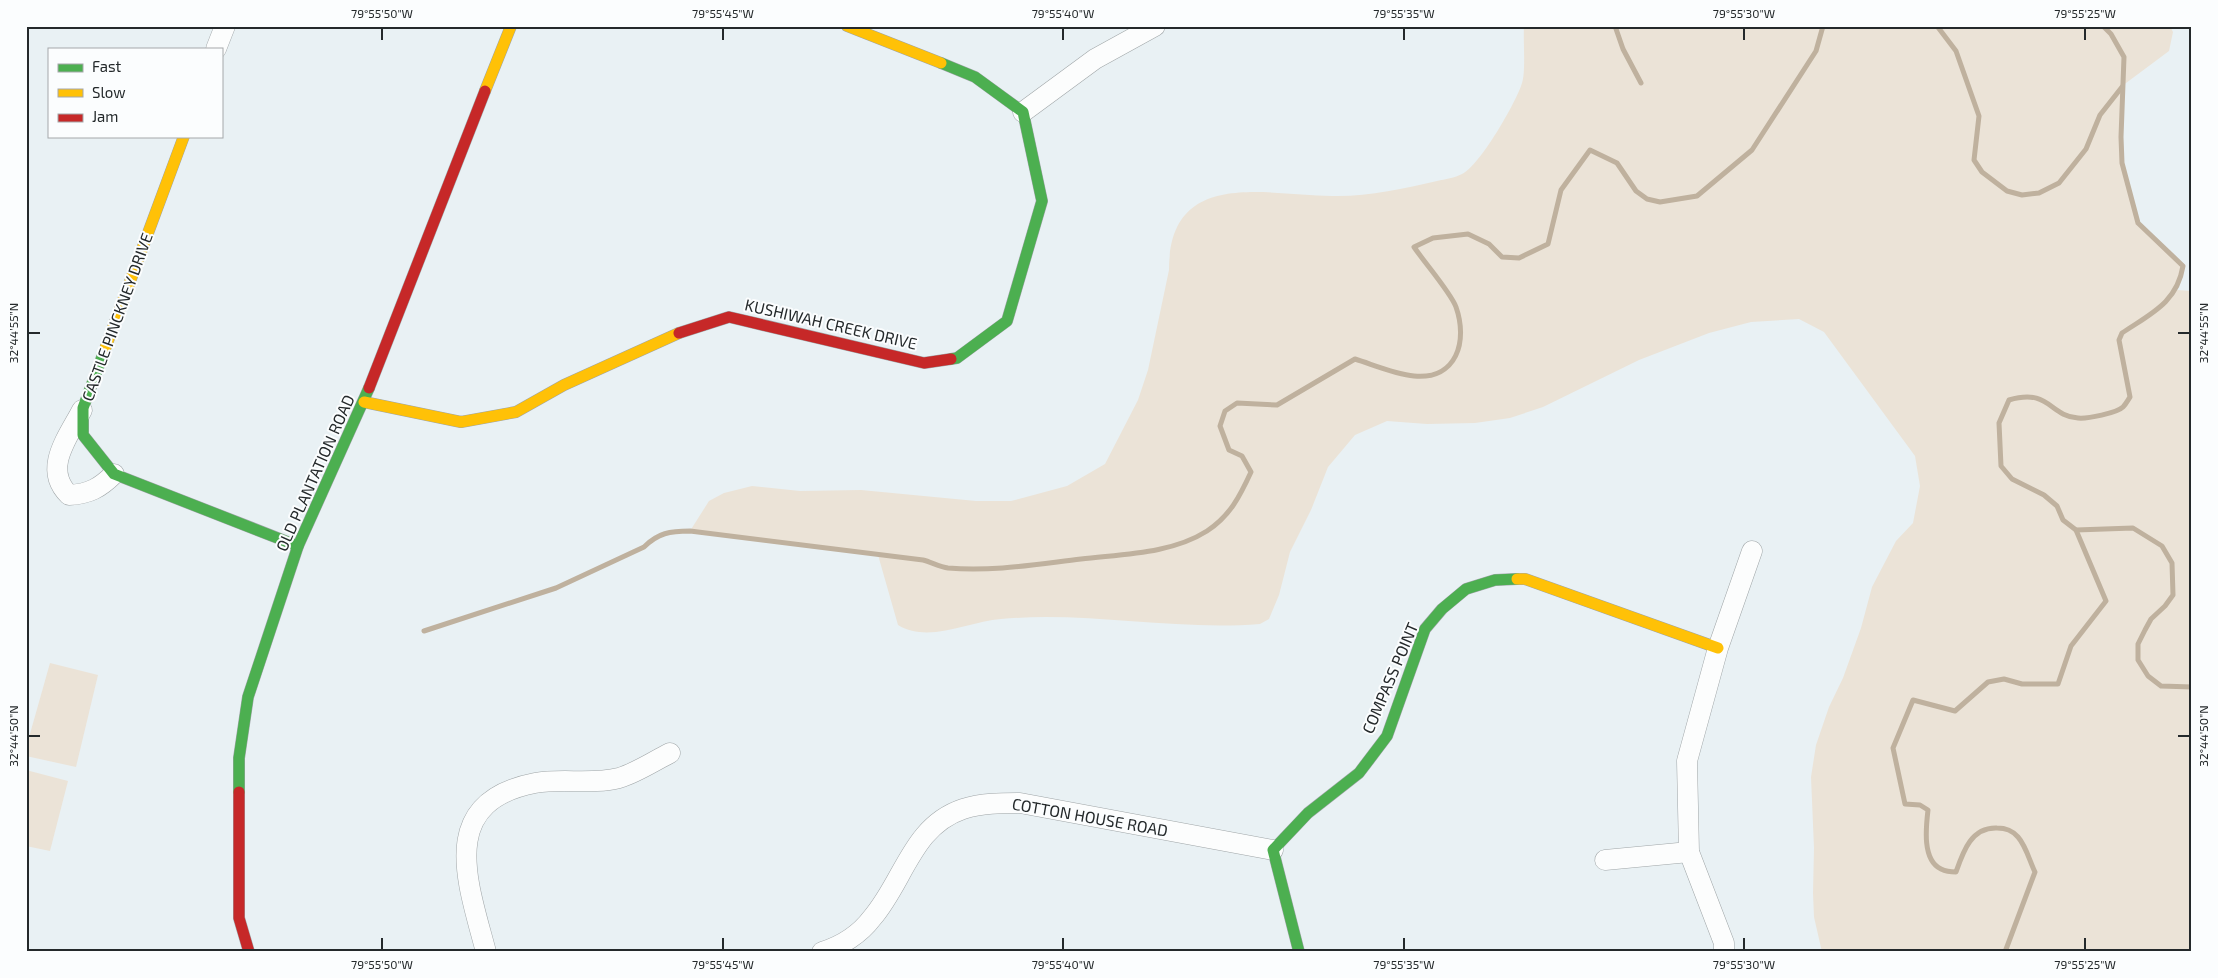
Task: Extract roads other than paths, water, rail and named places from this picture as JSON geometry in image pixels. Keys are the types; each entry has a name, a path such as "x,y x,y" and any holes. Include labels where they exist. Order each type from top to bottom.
{"street":[{"path":"216,48 225,26"},
{"name":"OLD PLANTATION ROAD","path":"249,952 239,918 239,758 248,697 298,546 364,402 511,26"},
{"path":"847,26 976,77 1023,112 1095,60 1155,26"},
{"name":"KUSHIWAH CREEK DRIVE","path":"364,402 461,422 516,412 564,385 683,331 729,317 924,363 957,358 1007,321 1042,201 1023,112"},
{"name":"CASTLE PINCKNEY DRIVE","path":"114,474 83,435 83,408 183,138"},
{"path":"83,408 57,458 57,476 61,487 69,495 82,494 100,488 114,474 298,546"},
{"path":"1724,952 1724,943 1689,852 1687,761 1718,648 1752,551"},
{"name":"COMPASS POINT","path":"1272,850 1308,813 1359,773 1387,736 1425,629 1442,609 1466,589 1495,580 1525,579 1718,648"},
{"path":"486,952 468,881 465,847 472,821 492,801 512,790 536,783 619,778 670,753"},
{"name":"COTTON HOUSE ROAD","path":"822,952 853,936 873,918 922,837 942,820 962,809 988,803 1020,803 1272,850"},
{"path":"1272,850 1299,952"},
{"path":"1605,860 1689,852"}],"waterway":[{"path":"1615,26 1623,49 1641,83"},
{"path":"424,631 556,588 644,547 659,536 676,532 690,531 923,560 945,567 965,569 1015,567 1146,552 1193,539 1222,519 1238,497 1251,472 1242,456 1229,450 1220,426 1225,411 1237,403 1277,405 1355,359 1407,375 1429,376 1440,372 1456,356 1461,333 1456,307 1414,247 1433,238 1468,234 1489,244 1502,257 1519,258 1548,244 1561,190 1590,150 1617,163 1636,191 1647,199 1660,202 1697,196 1752,150 1816,51 1823,26"},
{"path":"1937,26 1956,51 1979,116 1974,160 1982,172 2007,191 2022,195 2039,193 2059,183 2086,149 2100,115 2122,87"},
{"path":"2103,26 2111,34 2124,57 2122,163 2138,223 2183,266 2180,279 2175,289 2161,306 2122,333 2119,340 2130,397 2124,406 2108,413 2088,418 2078,418 2061,413 2033,397 2009,400 1999,423 2001,466 2012,479 2044,495 2057,506 2063,520 2076,530 2133,528 2162,546 2172,563 2173,595 2165,606 2151,619 2145,630 2138,644 2138,660 2148,676 2161,686 2192,687"},
{"path":"2005,952 2035,872 2021,841 2009,830 2000,828 1988,829 1974,836 1969,842 1956,872 1943,870 1935,865 1928,851 1928,810 1920,805 1905,804 1893,748 1913,700 1955,711 1988,682 2004,679 2022,684 2058,684 2071,646 2106,601 2076,530"}]}
